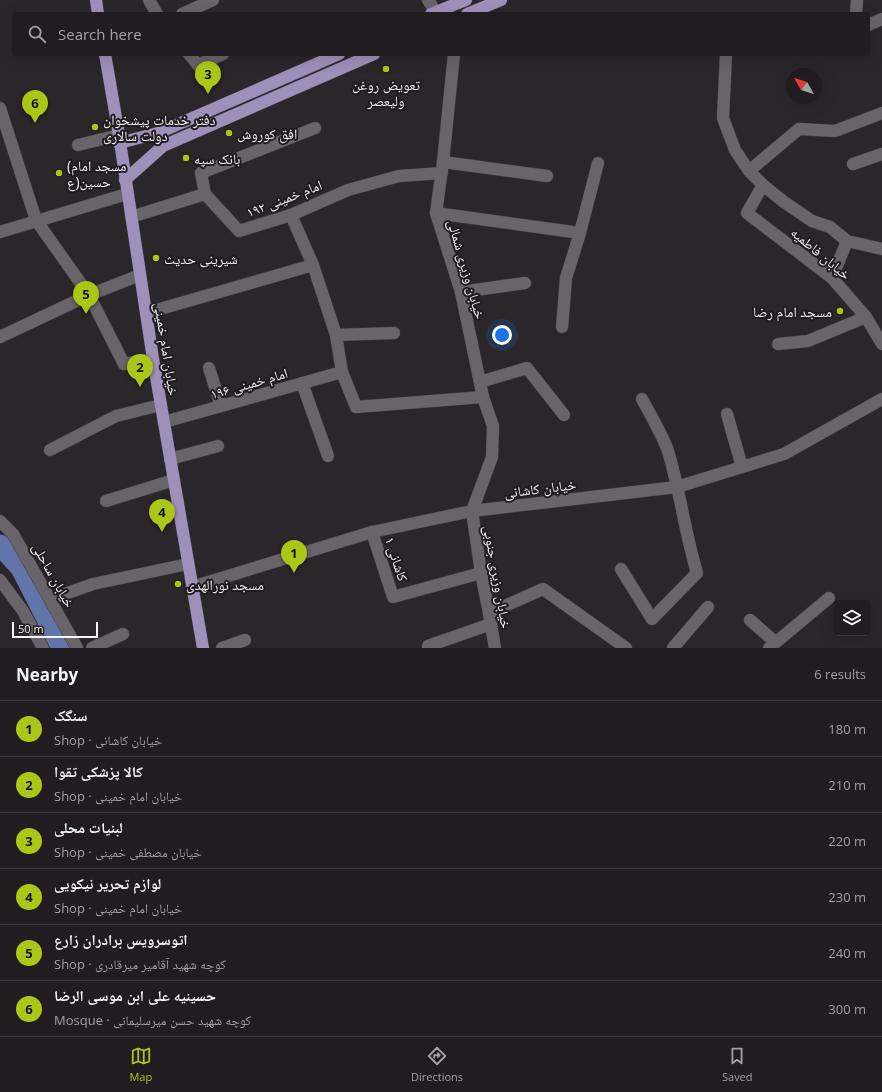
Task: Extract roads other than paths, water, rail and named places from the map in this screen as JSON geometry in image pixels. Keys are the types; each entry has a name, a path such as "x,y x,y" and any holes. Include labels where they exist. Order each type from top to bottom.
{"main road":[{"path":"96,0 98,12"},
{"path":"437,12 466,0"},
{"path":"472,12 501,0"},
{"name":"خیابان امام خمینی","path":"105,56 153,358 203,648"},
{"path":"119,139 158,133 334,56"},
{"path":"125,180 163,146 369,56"},
{"path":"158,133 163,146"}],"street":[{"path":"149,0 156,12"},
{"path":"186,12 213,0"},
{"path":"428,0 434,12"},
{"path":"856,12 857,0"},
{"path":"870,24 882,19"},
{"path":"191,56 198,65 218,56"},
{"name":"خیابان وزیری شمالی","path":"454,56 436,213 461,292 483,397 493,426 492,457 472,511"},
{"path":"726,56 723,118 736,150 749,171 763,185 812,221 830,227 848,241 882,249"},
{"path":"0,108 36,220 89,295 124,364 153,358"},
{"path":"749,171 799,129 835,131 882,113"},
{"path":"131,217 205,194 201,173 315,128"},
{"path":"78,145 119,139"},
{"path":"853,164 882,154"},
{"path":"562,327 566,278 580,233 598,163"},
{"name":"امام خمینی ۱۹۲","path":"205,194 239,231 291,215 348,190 399,176 442,168 547,176"},
{"name":"خیابان فاطمیه","path":"763,185 747,213 832,278 866,316 882,344"},
{"path":"0,232 127,194"},
{"path":"436,213 580,233"},
{"path":"291,215 314,265 336,335 342,372 356,407 483,397"},
{"path":"832,278 848,241"},
{"path":"146,313 314,265"},
{"path":"0,337 89,295 140,275"},
{"path":"461,292 525,283"},
{"path":"778,344 808,340 866,316"},
{"path":"336,335 394,333"},
{"path":"209,368 221,406"},
{"path":"480,382 527,368 564,415"},
{"name":"امام خمینی ۱۹۶","path":"164,422 342,372"},
{"path":"302,384 328,456"},
{"path":"621,569 652,619 697,573 691,553 668,449 642,399"},
{"name":"خیابان کاشانی","path":"192,587 372,532 472,511 677,487 784,454 882,399"},
{"path":"50,450 116,416 161,405"},
{"path":"727,414 742,467"},
{"path":"170,459 218,446"},
{"path":"106,500 174,480"},
{"name":"خیابان وزیری جنوبی","path":"472,511 481,573 495,648"},
{"name":"خیابان ساحلی","path":"0,521 13,534 51,599 77,648"},
{"name":"کاشانی ۱","path":"372,532 393,597 481,573"},
{"path":"51,599 93,584 188,564"},
{"path":"0,580 23,611 43,648"},
{"path":"428,646 490,618 543,589 626,648"},
{"path":"750,620 772,645 829,598"},
{"path":"673,648 708,607"},
{"path":"92,648 123,634"},
{"path":"222,648 245,640"}],"waterway":[{"path":"0,545 21,568 62,648"}],"place":[{"name":"تعویض روغن ولیعصر","path":"386,69"},
{"name":"لبنیات محلی","path":"208,94"},
{"name":"حسینیه علی ابن موسی الرضا","path":"35,123"},
{"name":"دفتر خدمات پیشخوان دولت سالاری","path":"95,127"},
{"name":"افق کوروش","path":"229,133"},
{"name":"بانک سپه","path":"186,158"},
{"name":"(مسجد امام حسین(ع","path":"59,173"},
{"name":"شیرینی حدیث","path":"156,258"},
{"name":"مسجد امام رضا","path":"840,311"},
{"name":"اتوسرویس برادران زارع","path":"86,314"},
{"name":"کالا پزشکی تقوا","path":"140,387"},
{"name":"لوازم تحریر نیکویی","path":"162,532"},
{"name":"سنگک","path":"294,573"},
{"name":"مسجد نورالهدی","path":"178,584"}]}
